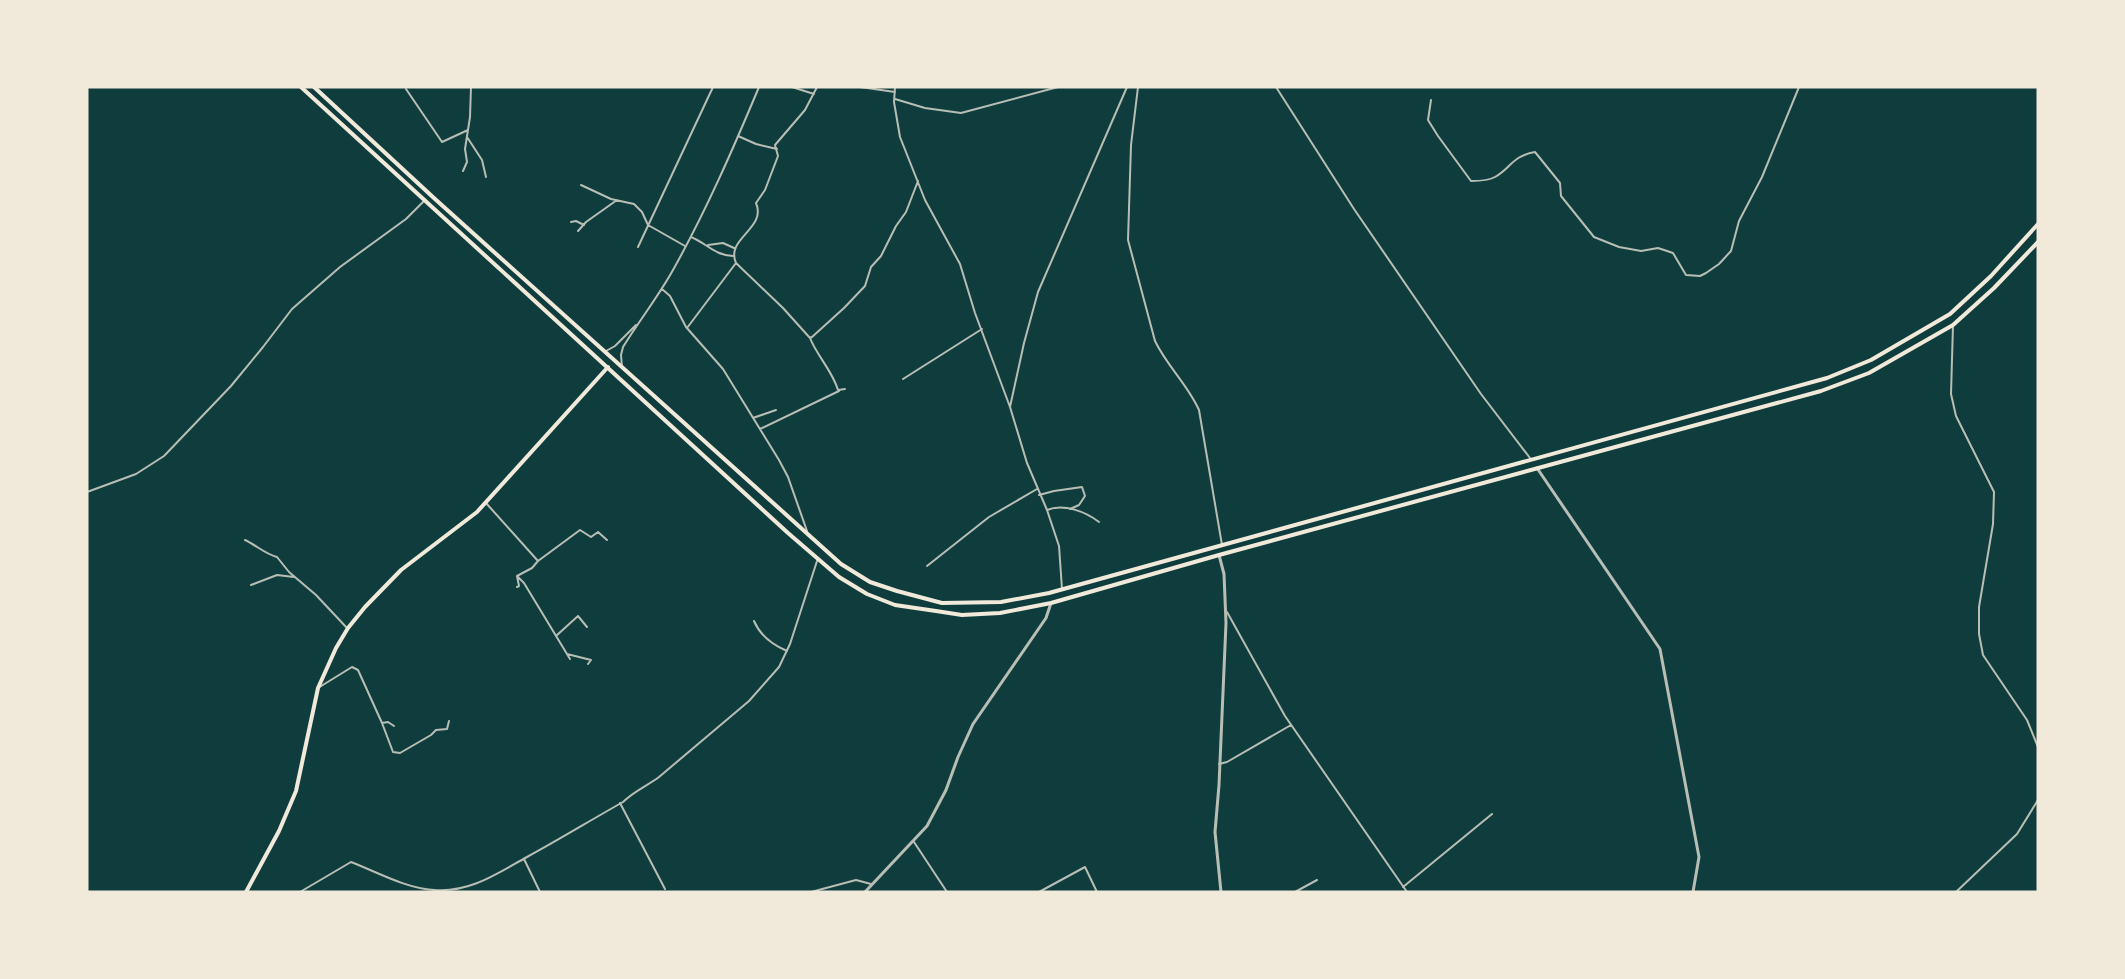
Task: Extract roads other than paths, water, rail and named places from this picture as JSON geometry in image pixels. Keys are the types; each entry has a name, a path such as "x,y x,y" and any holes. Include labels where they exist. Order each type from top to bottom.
{"main road":[{"path":"301,87 788,533 839,577 867,594 895,604 962,615 1000,613 1051,603 1821,391 1869,373 1953,325 1995,288 2038,242"},
{"path":"314,87 646,390 841,564 870,582 942,603 1001,602 1062,589 1827,378 1871,360 1950,314 1991,276 2038,224"},
{"path":"246,892 279,831 296,791 318,688 348,628 401,570 486,503 608,367"},
{"path":"640,396 646,390"},
{"path":"1509,466 1511,475"},
{"path":"1138,568 1140,577"}],"street":[{"path":"463,171 467,162 465,149 471,87"},
{"path":"638,247 713,87"},
{"path":"622,368 623,347 662,289 685,246 759,87"},
{"path":"792,87 813,94"},
{"path":"817,87 797,120 776,145 778,156 765,190 756,203 759,210 758,217 734,248 733,256 736,262 810,338 828,366 839,391"},
{"path":"860,87 895,92"},
{"path":"895,87 894,99 900,137 932,215 960,264 975,313 1059,546 1062,589"},
{"path":"894,99 925,108 961,113 1058,87"},
{"path":"1010,407 1038,292 1127,87"},
{"path":"1138,87 1131,145 1128,240 1155,341 1195,400 1199,410 1222,545"},
{"path":"1276,87 1354,210 1481,394 1531,460"},
{"path":"1431,100 1428,120 1471,181 1495,178 1525,154 1535,152 1560,183 1561,196 1594,237 1641,251 1658,248 1673,253 1686,275 1700,276 1719,264 1731,251 1739,221 1762,177 1799,87"},
{"path":"406,89 442,142 468,130"},
{"path":"738,136 756,144 777,149"},
{"path":"467,137 482,160 486,177"},
{"path":"810,338 865,286 871,267 881,256 896,225 906,212 918,181"},
{"path":"581,185 617,200 634,204 642,212 648,225 685,246"},
{"path":"578,231 617,200"},
{"path":"87,492 136,474 164,456 231,386 292,309 352,258 406,219 424,201"},
{"path":"572,222 576,221 585,225"},
{"path":"690,236 724,256 733,256"},
{"path":"708,245 723,243 734,248"},
{"path":"687,328 736,262"},
{"path":"662,289 670,296 687,328 723,369 760,429 788,477 808,534"},
{"path":"605,352 640,321"},
{"path":"1953,325 1952,394 1956,416 1994,492 1993,524 1979,608 1979,634 1983,656 2027,720 2038,747"},
{"path":"903,379 982,329"},
{"path":"760,429 845,389"},
{"path":"753,418 776,410"},
{"path":"1537,468 1660,649 1699,857 1694,892"},
{"path":"1039,495 1082,487 1085,496 1079,505 1071,509"},
{"path":"927,566 989,517 1037,489"},
{"path":"486,503 538,561"},
{"path":"1047,510 1050,508 1082,511 1099,522"},
{"path":"517,576 532,568 580,530 591,537 598,532 607,540"},
{"path":"245,540 269,555 277,556 294,577 348,628"},
{"path":"1219,555 1224,574 1226,609 1215,832 1221,892"},
{"path":"300,892 351,862 402,883 434,890 461,888 483,881 590,823 659,777 749,701 779,667 787,651 818,558"},
{"path":"251,585 277,574 294,577"},
{"path":"517,576 519,586 517,587"},
{"path":"517,576 524,583 570,659"},
{"path":"865,892 927,826 946,790 973,724 1046,618 1051,603"},
{"path":"1226,609 1291,725 1407,892"},
{"path":"556,636 578,616 587,627"},
{"path":"754,621 760,632 787,651"},
{"path":"567,654 591,660 588,664"},
{"path":"318,688 352,667 357,670 393,752 400,753 436,730 447,729 449,721"},
{"path":"382,723 388,722 394,726"},
{"path":"1219,764 1227,762 1291,725"},
{"path":"1956,892 2017,834 2038,800"},
{"path":"620,803 666,889"},
{"path":"1403,887 1492,814"},
{"path":"914,842 947,892"},
{"path":"524,859 540,892"},
{"path":"1039,892 1085,867 1097,892"},
{"path":"811,892 856,880 871,884"},
{"path":"1295,892 1317,880"}]}
